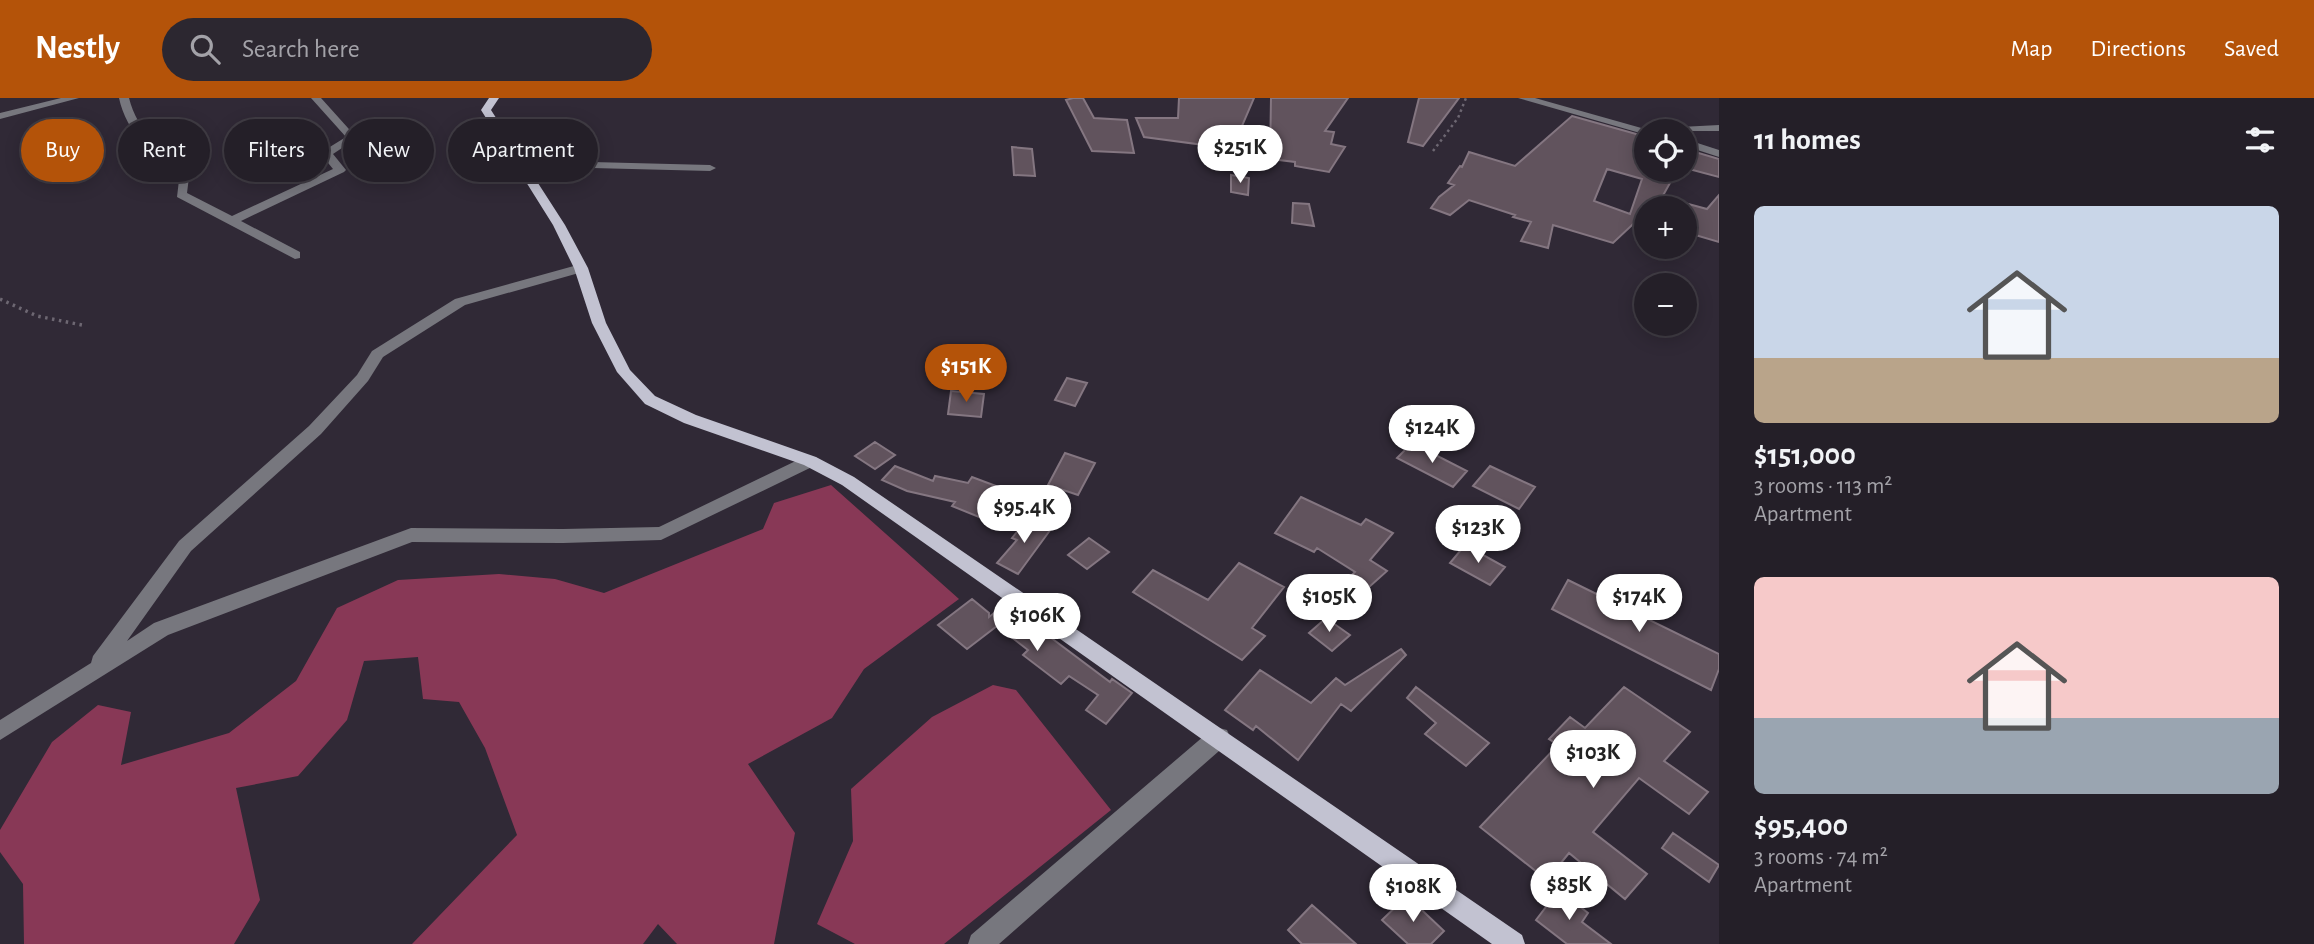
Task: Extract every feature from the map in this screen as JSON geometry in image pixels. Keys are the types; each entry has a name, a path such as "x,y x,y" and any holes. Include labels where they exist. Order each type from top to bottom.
{"main road":[{"path":"492,119 486,110 494,98"},
{"path":"532,182 581,268 599,323 624,372 650,400 690,419 810,461 848,481 1513,944"}],"street":[{"path":"0,116 74,98"},
{"path":"124,98 127,111 136,125 163,160 185,179 181,194 295,255"},
{"path":"232,221 340,170 326,153 352,138 346,129 325,114 316,98"},
{"path":"1523,98 1634,128"},
{"path":"1697,129 1719,128"},
{"path":"1697,146 1719,154"},
{"path":"598,165 710,168"},
{"path":"93,671 185,546 315,430 363,378 377,354 460,302 581,268"},
{"path":"0,731 161,629 411,535 563,536 660,533 810,461"},
{"path":"980,944 1219,737"}],"path":[{"path":"1433,151 1458,118 1466,98"},
{"path":"0,299 37,316 82,325"}],"shaded area":[{"path":"831,485 959,599 864,669 832,718 748,764 795,833 774,944 677,944 658,924 643,944 412,944 517,835 485,748 459,702 423,699 418,657 364,661 347,720 298,776 236,788 260,900 234,944 24,944 23,884 0,852 0,830 52,742 98,705 131,712 121,765 229,733 296,681 337,608 398,580 499,574 555,579 604,593 763,529 774,503"},
{"path":"993,685 1016,690 1111,810 944,944 855,944 817,924 853,841 851,789 932,717"}],"building":[{"path":"1083,98 1094,118 1127,120 1134,153 1092,151 1066,100"},
{"path":"1179,98 1254,98 1236,140 1213,136 1212,146 1144,137 1136,118 1178,118"},
{"path":"1271,98 1348,98 1325,131 1334,132 1331,144 1345,147 1329,172 1295,166 1295,162 1270,159"},
{"path":"1419,98 1459,98 1423,146 1408,142"},
{"path":"1572,116 1634,133 1634,177 1607,169 1594,201 1630,214 1634,202 1634,223 1613,243 1553,225 1548,248 1521,241 1531,222 1513,217 1515,215 1469,200 1450,215 1431,208 1439,197 1454,185 1448,183 1460,166 1462,167 1469,152 1515,166"},
{"path":"1012,147 1032,149 1035,176 1014,175"},
{"path":"1697,153 1719,159 1719,177 1697,171"},
{"path":"1231,175 1249,178 1248,195 1231,192"},
{"path":"1641,182 1671,182 1663,196 1636,196"},
{"path":"1719,195 1719,242 1697,236 1697,206 1707,209"},
{"path":"1293,203 1309,204 1314,226 1292,223"},
{"path":"1067,378 1087,383 1075,406 1055,400"},
{"path":"951,391 984,394 981,417 948,414"},
{"path":"875,442 895,455 875,469 855,456"},
{"path":"1412,443 1467,471 1453,487 1397,458"},
{"path":"1065,453 1095,463 1078,495 1048,485"},
{"path":"895,466 933,481 935,476 968,483 972,477 1004,489 984,519 952,506 955,502 907,491 882,480"},
{"path":"1490,466 1535,487 1519,509 1473,486"},
{"path":"1301,497 1361,525 1366,519 1393,533 1370,560 1387,571 1359,596 1341,585 1355,572 1317,548 1314,552 1275,533"},
{"path":"1028,518 1051,529 1018,574 997,563 1017,540 1012,538"},
{"path":"1089,538 1109,552 1087,569 1068,555"},
{"path":"1465,545 1505,567 1490,585 1450,563"},
{"path":"1239,563 1284,587 1252,628 1265,636 1242,660 1133,592 1153,570 1208,600"},
{"path":"1568,580 1719,654 1719,669 1711,690 1552,609"},
{"path":"972,599 989,613 989,617 1006,604 1110,682 1112,679 1132,693 1106,724 1086,710 1098,695 1069,676 1061,684 1023,655 1028,650 997,626 967,649 938,625"},
{"path":"1326,618 1350,635 1332,651 1309,633"},
{"path":"1401,649 1406,655 1351,711 1341,704 1298,760 1256,726 1253,730 1225,710 1260,670 1311,703 1336,678 1345,685"},
{"path":"1416,687 1489,743 1466,766 1425,734 1436,723 1407,698"},
{"path":"1624,687 1690,732 1664,761 1708,792 1689,814 1639,778 1593,832 1647,874 1625,899 1569,853 1547,880 1480,827 1558,745 1549,739 1570,717 1585,728"},
{"path":"1673,833 1719,865 1709,882 1662,848"},
{"path":"1559,890 1588,913 1582,922 1611,944 1567,944 1536,920"},
{"path":"1407,896 1444,931 1431,944 1408,944 1382,920"},
{"path":"1312,905 1356,944 1302,944 1288,930"}]}
